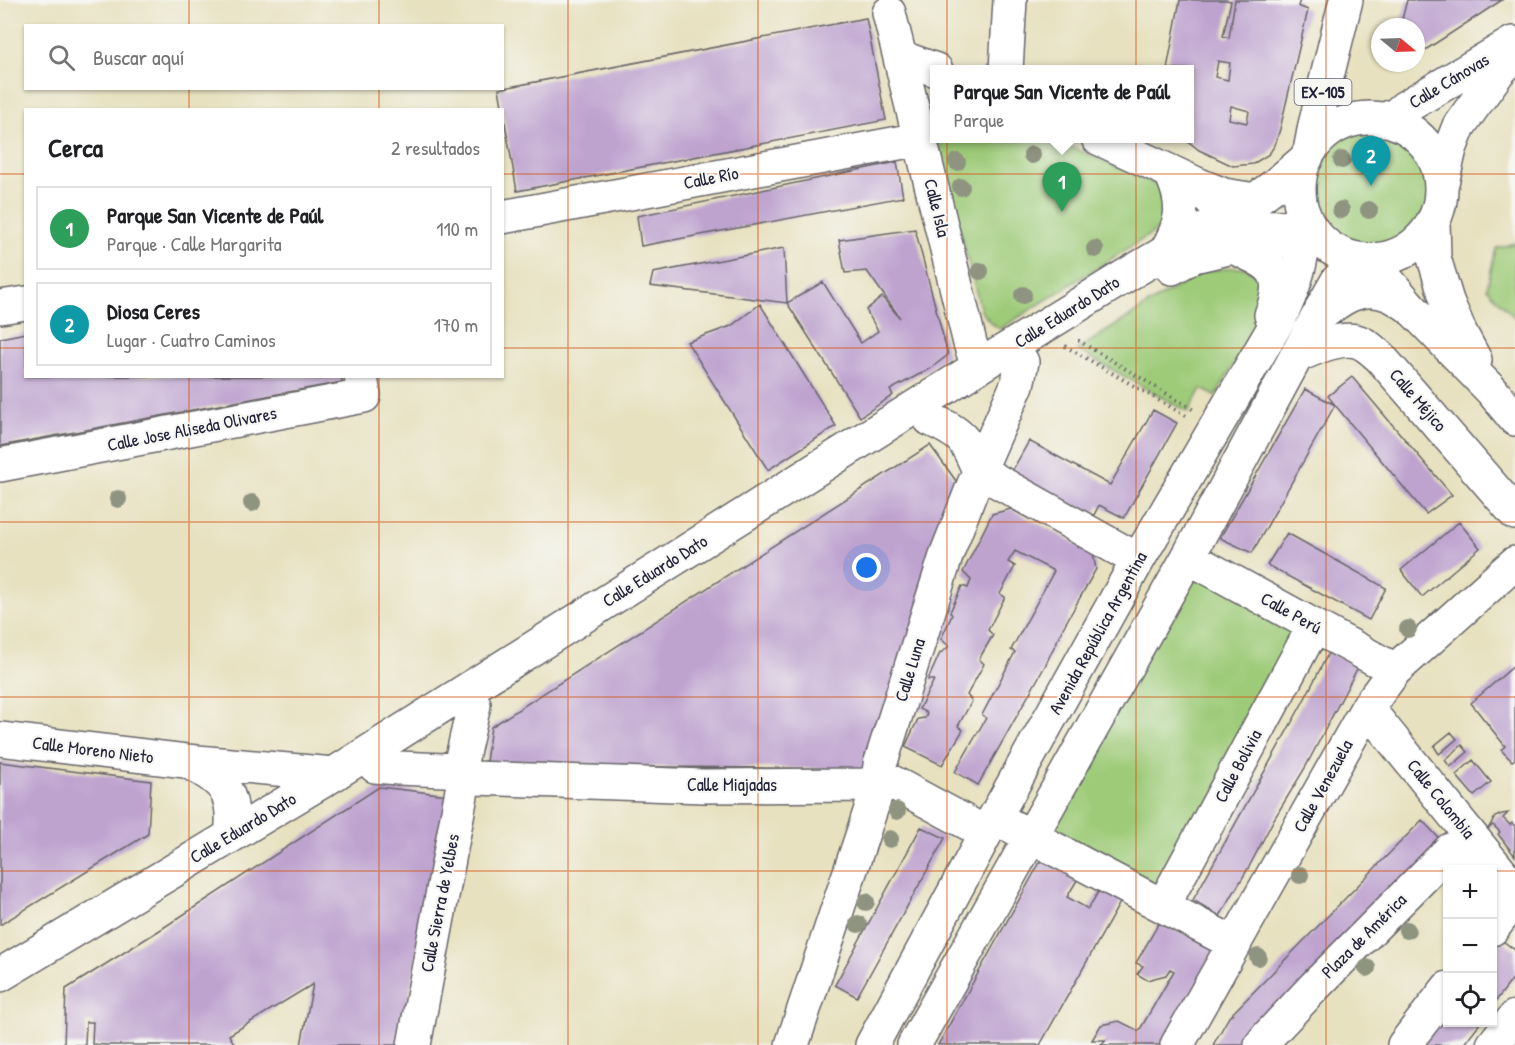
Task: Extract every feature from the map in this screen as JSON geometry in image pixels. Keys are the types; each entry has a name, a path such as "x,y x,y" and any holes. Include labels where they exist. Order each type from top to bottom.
{"street":[{"path":"1006,65 1010,0"},
{"name":"EX-105","path":"1308,155 1346,0"},
{"name":"Calle Isla","path":"889,13 970,343 978,367"},
{"name":"EX-105","path":"1338,34 1336,78 1343,98 1349,108 1374,119"},
{"name":"Calle Cánovas","path":"1374,119 1396,115 1515,42"},
{"name":"Calle Cánovas","path":"1441,187 1450,149 1459,126 1499,71 1515,55"},
{"path":"900,57 930,67"},
{"path":"1238,221 1246,226 1309,232 1338,253 1365,260 1385,258 1404,252 1420,240 1433,221 1439,202 1441,187 1437,168 1428,149 1414,134 1401,126 1374,119 1344,123 1331,130 1316,142 1300,176 1299,194 1309,232"},
{"name":"Calle Río","path":"504,217 920,139"},
{"path":"1109,143 1185,179 1237,198 1238,221 1261,260 1273,270 1278,281 1274,308 1258,353"},
{"name":"Calle Eduardo Dato","path":"0,994 283,825 1022,362 1061,347 1125,297 1194,256 1238,221 1308,155"},
{"path":"1165,253 1178,229 1181,201 1178,188 1185,179"},
{"name":"Calle Eduardo Dato","path":"0,975 334,774 978,367 1165,253 1238,221"},
{"path":"1433,221 1434,258 1447,301 1460,332 1492,391"},
{"name":"Avenida República Argentina","path":"872,1045 1138,560 1279,319 1300,268 1309,232"},
{"path":"1365,260 1492,391 1515,419"},
{"path":"914,1045 1188,557 1338,280 1365,260"},
{"path":"1317,318 1336,301 1369,290 1388,294 1410,307"},
{"path":"0,307 24,303"},
{"name":"Calle Méjico","path":"1296,356 1344,340 1357,341 1368,347 1380,357 1515,513"},
{"name":"Calle Luna","path":"792,1045 874,800 880,765 947,553 979,471 1017,385 1022,362"},
{"name":"Calle Jose Aliseda Olivares","path":"0,465 364,396 361,378"},
{"path":"930,419 958,434 966,442 979,471 1138,560"},
{"name":"Calle Perú","path":"1188,557 1395,670"},
{"name":"Calle Venezuela","path":"1177,1045 1366,708 1395,670 1515,563"},
{"name":"Calle Bolivia","path":"1163,906 1314,626"},
{"name":"Calle Sierra de Yelbes","path":"414,1045 474,705"},
{"name":"Calle Colombia","path":"1366,708 1515,890"},
{"name":"Calle Moreno Nieto","path":"0,739 186,761 334,774"},
{"path":"186,761 208,772 221,782 230,799 233,818 231,835"},
{"path":"375,766 444,770 454,767 463,768"},
{"name":"Calle Miajadas","path":"463,768 474,778 704,786 864,785 892,782 991,825 1031,837"},
{"path":"1031,837 1235,944"},
{"name":"Plaza de América","path":"1261,1045 1315,986 1450,850 1465,865"},
{"path":"1497,898 1508,908 1497,922"},
{"path":"1404,1045 1443,994"},
{"path":"1494,1045 1515,1017"}],"path":[{"path":"1061,347 1079,340 1197,412 1208,408 1218,424"},
{"path":"1061,347 1218,424"}],"green space":[{"path":"1370,119 1397,124 1419,140 1435,162 1440,189 1435,216 1419,238 1397,254 1370,259 1343,254 1321,238 1305,216 1300,189 1305,162 1321,140 1343,124"},
{"path":"937,143 1062,143 1162,187 1168,221 1154,232 1000,329 981,311"},
{"path":"1515,243 1515,318 1487,288 1496,248"},
{"path":"1245,268 1261,278 1266,306 1216,396 1201,389 1188,412 1077,350 1202,272"},
{"path":"1194,569 1303,629 1162,892 1048,832"}],"building":[{"path":"1180,0 1231,1 1223,36 1229,38 1235,0 1300,0 1298,6 1308,10 1280,129 1275,145 1269,154 1253,164 1233,166 1199,150 1190,143 1194,143 1194,65 1168,65","holes":["1218,61 1230,63 1228,80 1215,77","1231,106 1249,111 1247,123 1229,119"]},
{"path":"1407,0 1502,0 1425,50 1425,18 1402,18"},
{"path":"866,18 886,120 517,191 499,90 504,90 504,88"},
{"path":"897,162 903,197 641,246 637,216"},
{"path":"915,229 948,355 931,368 890,390 893,395 860,417 787,303 823,282 861,343 878,331 866,310 882,297 900,318 867,271 845,273 839,240"},
{"path":"784,248 787,303 650,286 653,273"},
{"path":"760,304 836,426 768,470 687,342 731,326"},
{"path":"24,333 24,378 341,378 342,382 0,446 0,338"},
{"path":"1352,377 1452,495 1426,514 1328,396"},
{"path":"1305,389 1335,405 1252,553 1220,538"},
{"path":"1153,410 1177,423 1124,518 1099,505 1093,517 1011,473 1029,441 1110,485"},
{"path":"930,445 959,485 869,769 561,766 485,769 491,727"},
{"path":"1011,509 1093,553 1096,569 978,785 955,772 986,718 982,715 1015,652 1011,650 1054,571 1015,551 1008,562 1015,566 1000,594 1005,597 988,630 993,635 979,659 984,664 967,695 972,701 958,726 963,730 942,765 905,747 918,719 925,718 927,713 919,709 934,680 928,680 940,653 949,646 941,639 962,586 968,588 971,580 963,572 992,514"},
{"path":"1459,522 1480,548 1422,597 1401,570"},
{"path":"1287,533 1386,588 1369,620 1267,565"},
{"path":"1329,652 1358,667 1305,768 1220,916 1193,900"},
{"path":"1515,665 1515,759 1512,761 1501,750 1505,746 1471,703"},
{"path":"1451,732 1457,739 1439,754 1434,746"},
{"path":"1462,745 1468,752 1450,767 1445,760"},
{"path":"1473,760 1491,782 1474,796 1456,775"},
{"path":"0,762 151,781 148,834 0,925"},
{"path":"379,787 448,795 400,1045 301,1045 313,984 229,1035 235,1045 92,1044 93,1022 86,1022 85,1045 64,1045 66,989"},
{"path":"1508,813 1503,818 1510,825 1512,823 1515,826 1515,856 1493,825 1488,829 1495,817"},
{"path":"1422,820 1450,850 1261,1045 1213,1045 1229,1017"},
{"path":"921,827 945,838 857,997 835,985"},
{"path":"1044,855 1086,865 1067,897 1088,909 1106,879 1127,890 1040,1045 938,1045"},
{"path":"1159,923 1176,931 1220,942 1162,1045 1100,1045 1106,1040 1092,1040 1101,1025 1119,1021 1139,1031 1174,971 1170,969 1166,975 1147,980 1137,974 1143,966 1136,963"},
{"path":"1500,939 1515,950 1515,976 1497,999 1497,973 1497,943"},
{"path":"1443,1014 1443,1027 1477,1027 1463,1045 1419,1045"}],"place":[{"name":"Diosa Ceres","path":"1371,186"},
{"name":"Parque San Vicente de Paúl","path":"1062,212"}]}
